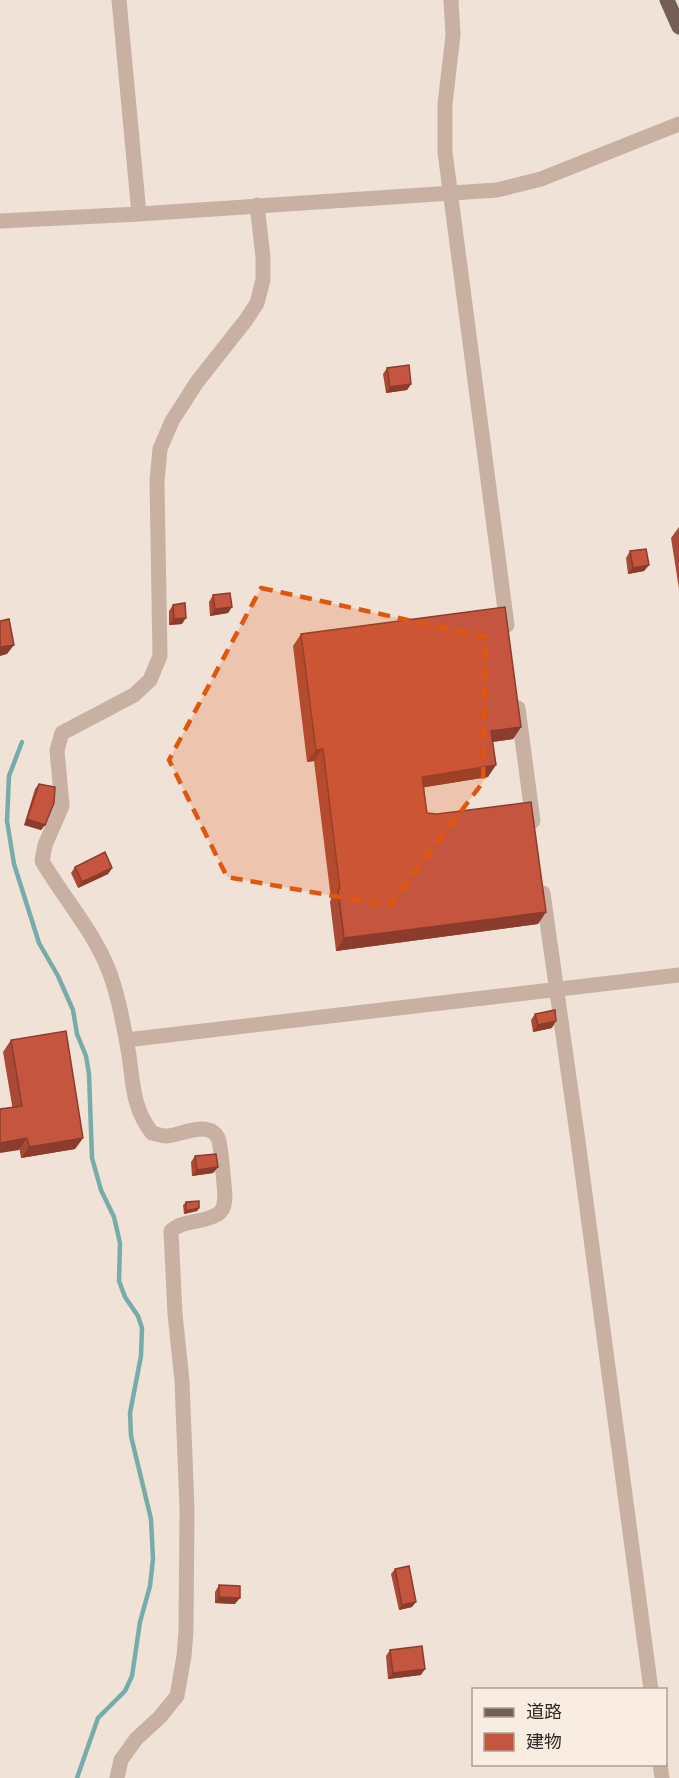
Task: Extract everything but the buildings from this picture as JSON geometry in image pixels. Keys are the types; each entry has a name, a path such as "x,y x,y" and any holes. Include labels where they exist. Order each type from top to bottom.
{"main road":[{"path":"667,0 679,27"}],"street":[{"path":"119,0 140,214"},
{"path":"451,0 453,35 445,104 445,152 508,638"},
{"path":"0,221 497,190 542,179 679,124"},
{"path":"117,1778 121,1760 136,1738 160,1717 177,1696 184,1656 187,1509 182,1380 175,1314 171,1231 178,1224 201,1222 220,1213 225,1204 225,1190 218,1138 210,1131 197,1129 166,1136 152,1133 142,1120 136,1105 126,1040 108,967 88,930 42,861 45,845 62,806 57,750 62,733 134,696 150,680 160,656 157,481 160,449 172,421 197,382 257,303 263,280 264,256 257,206"},
{"path":"516,696 536,837"},
{"path":"542,884 582,1164 651,1688"},
{"path":"126,1040 679,975"}],"highlighted area":[{"path":"261,588 486,637 483,782 390,906 227,877 169,760"}],"waterway":[{"path":"22,742 9,776 7,821 14,864 39,943 58,976 73,1010 77,1034 86,1056 89,1074 92,1158 101,1190 114,1217 120,1243 119,1281 142,1328 141,1356 130,1413 131,1436 151,1519 153,1559 150,1586 140,1622 132,1676 125,1691 98,1718 77,1778"}]}
